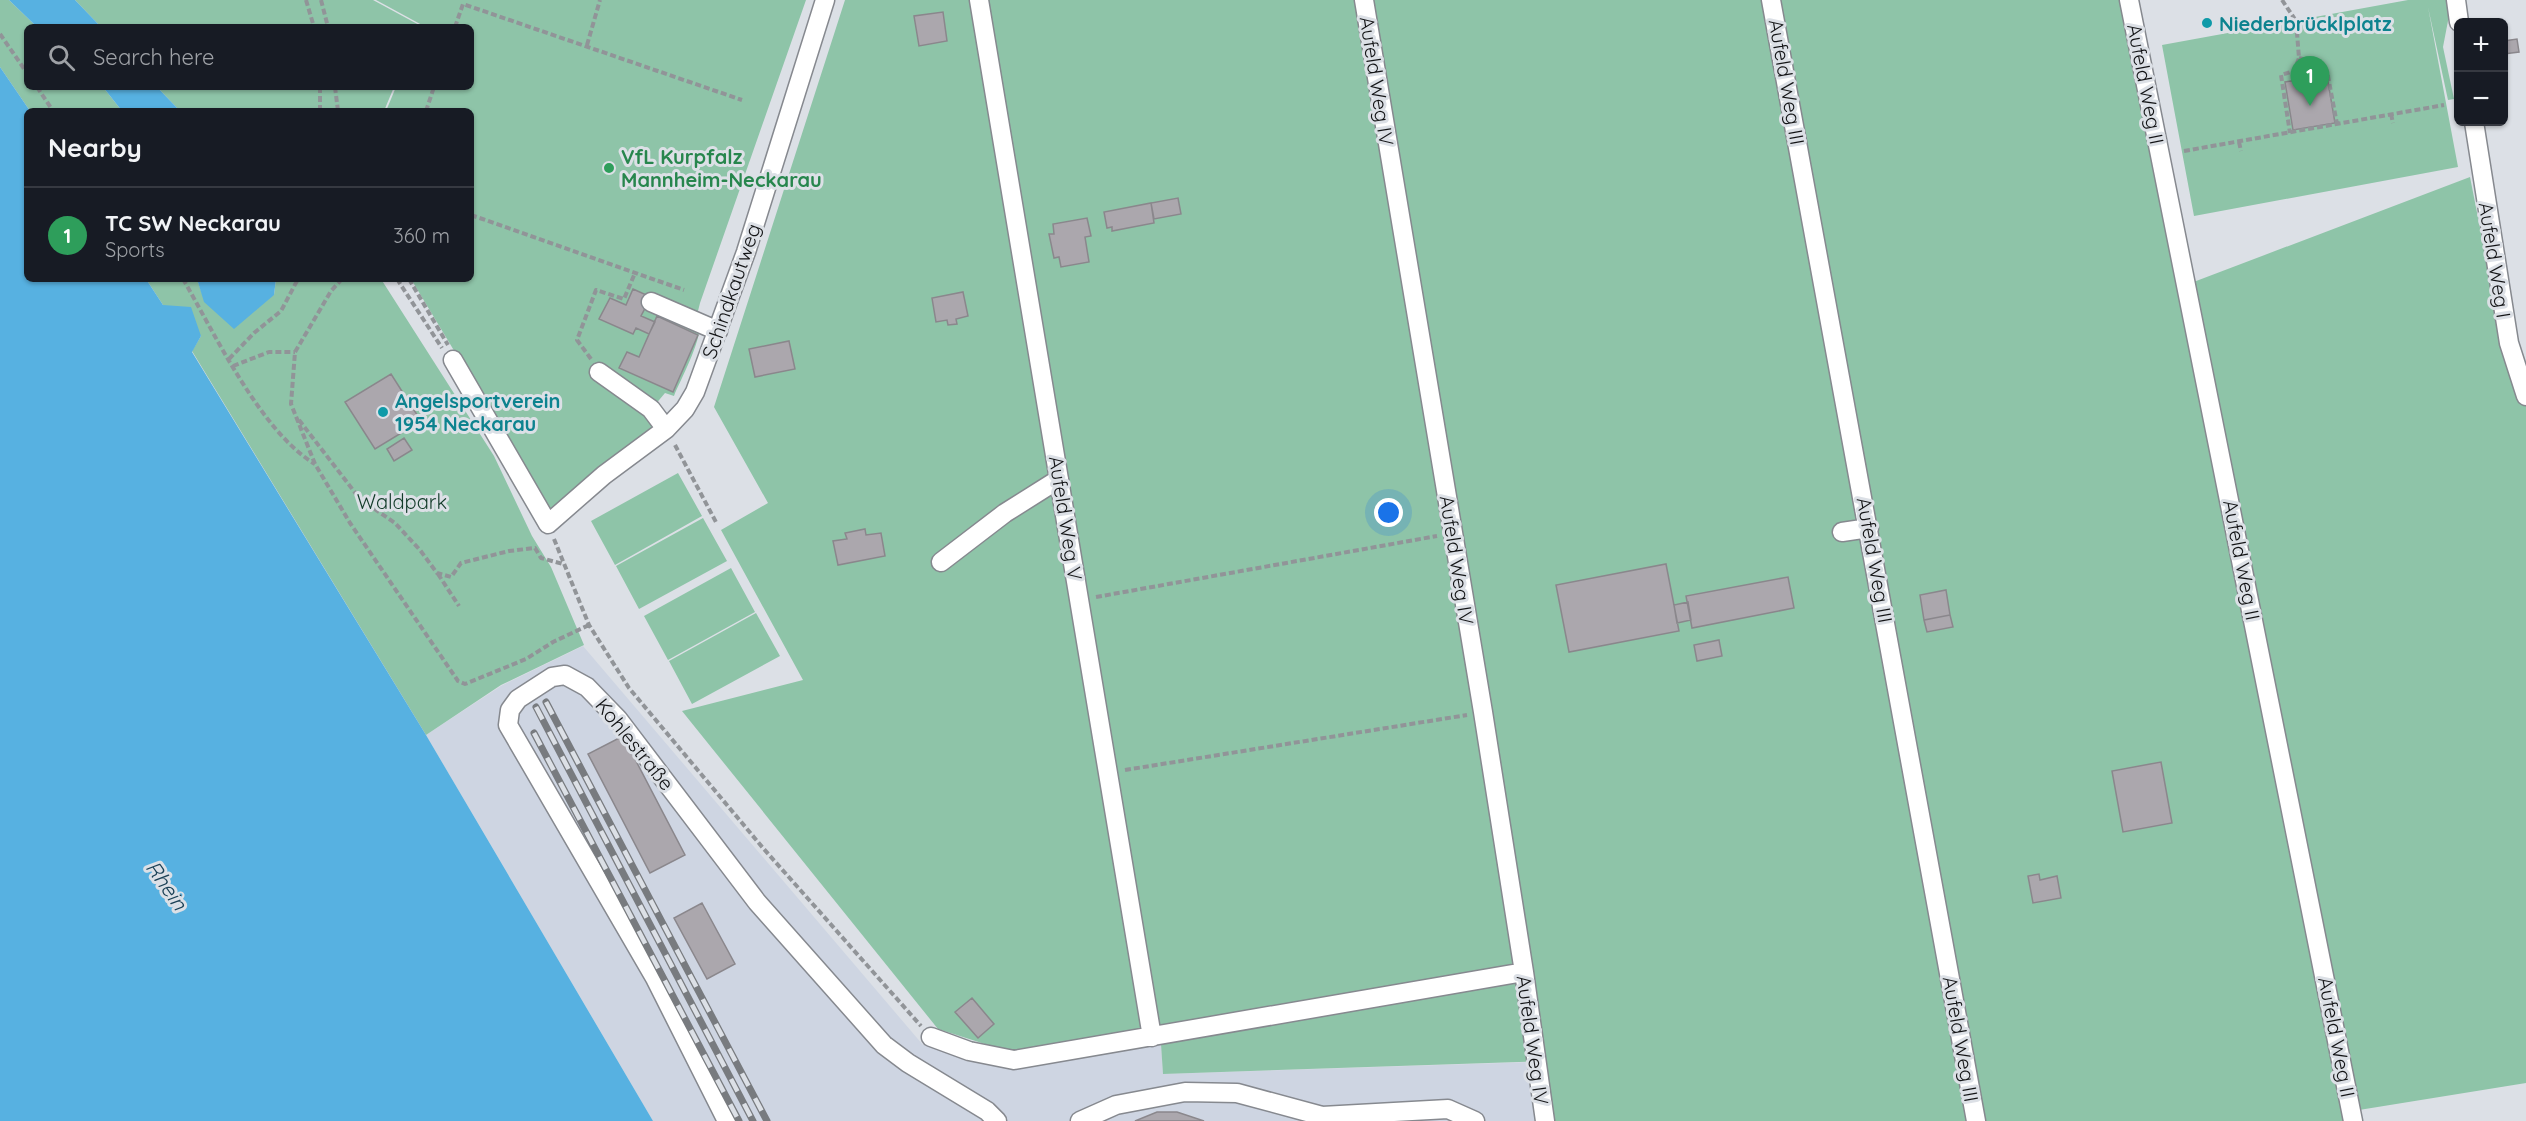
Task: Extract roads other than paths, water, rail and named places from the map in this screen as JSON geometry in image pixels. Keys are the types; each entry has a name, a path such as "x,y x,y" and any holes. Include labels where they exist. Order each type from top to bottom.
{"street":[{"name":"Schindkautweg","path":"453,360 548,524 604,475 671,424 695,392 718,331 746,252 825,0"},
{"name":"Aufeld Weg V","path":"979,0 1152,1037"},
{"name":"Aufeld Weg IV","path":"1364,0 1483,712 1545,1121"},
{"name":"Aufeld Weg III","path":"1771,0 1976,1121"},
{"name":"Aufeld Weg II","path":"2129,0 2353,1121"},
{"path":"2456,0 2458,18"},
{"name":"Aufeld Weg I","path":"2475,126 2509,343 2526,396"},
{"path":"651,302 718,331"},
{"path":"599,372 671,424"},
{"path":"941,562 1005,513 1059,479"},
{"path":"1842,532 1869,528"},
{"name":"Kohlestraße","path":"727,1121 655,978 508,725 510,710 518,699 552,677 565,675 587,687 618,719 757,902 884,1045 908,1063 987,1111 997,1121"},
{"path":"931,1037 969,1051 1014,1060 1524,972"},
{"path":"1080,1121 1116,1105 1185,1092 1237,1094 1322,1116 1448,1109 1475,1121"}],"water":[{"path":"9,0 75,0 98,24 34,24"},
{"name":"Rhein","path":"0,67 28,108 24,108 24,282 148,282 163,305 191,307 201,336 192,352 426,735 653,1121 0,1121"},
{"path":"105,90 160,90 177,108 120,108"},
{"path":"198,282 276,282 274,295 234,329 204,302"}],"railway":[{"path":"546,702 767,1121"},
{"path":"536,707 753,1121"},
{"path":"534,733 739,1121"}],"place":[{"name":"Niederbrücklplatz","path":"2207,23"},
{"name":"TC SW Neckarau","path":"2310,106"},
{"name":"VfL Kurpfalz Mannheim-Neckarau","path":"609,168"},
{"name":"Angelsportverein 1954 Neckarau","path":"383,412"}],"park label":[{"name":"Waldpark","path":"402,501"}]}
